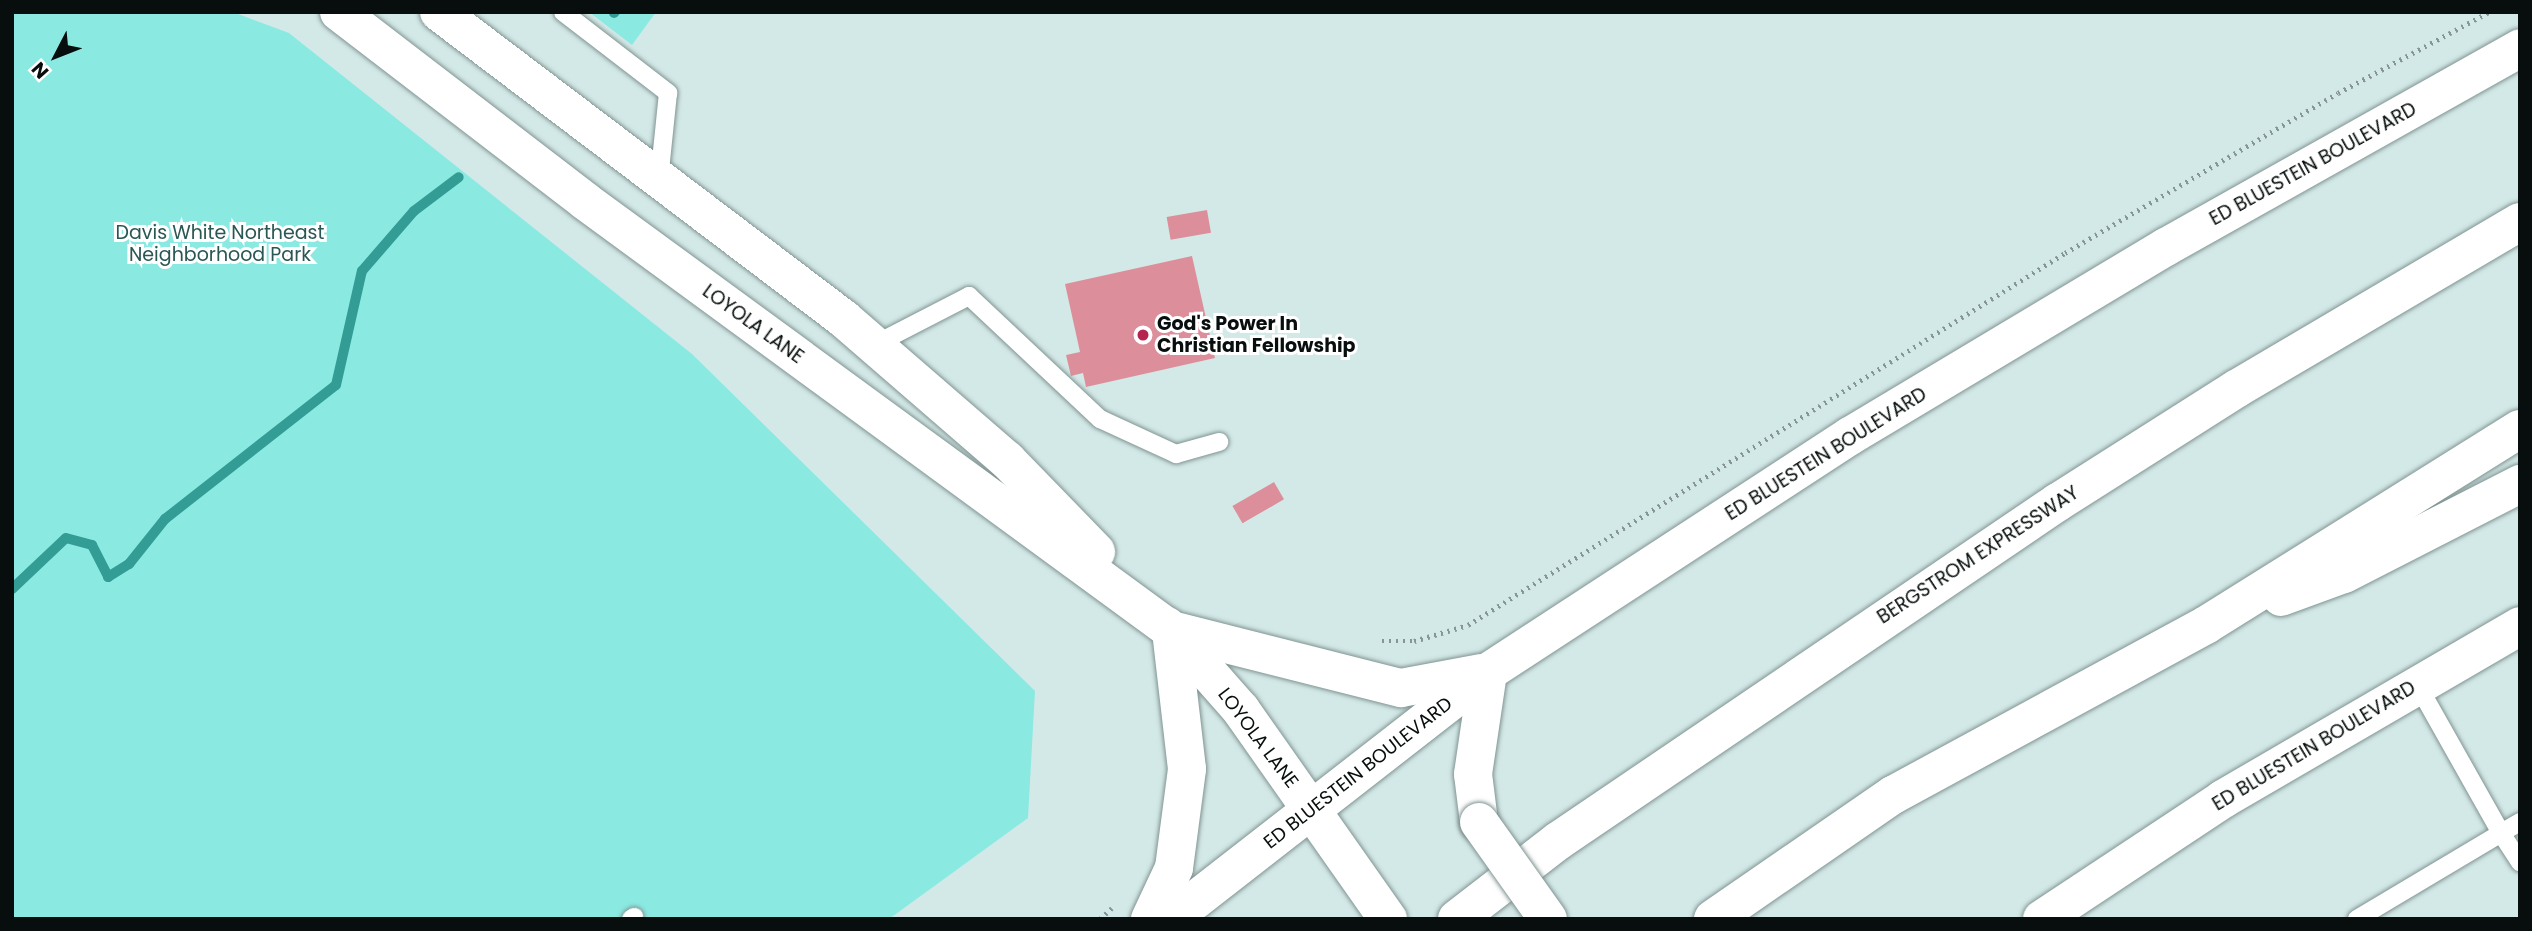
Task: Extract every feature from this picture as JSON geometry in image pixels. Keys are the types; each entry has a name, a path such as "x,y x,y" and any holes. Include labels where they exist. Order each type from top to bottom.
{"main road":[{"name":"LOYOLA LANE","path":"339,12 613,222 1171,630"},
{"name":"LOYOLA LANE","path":"439,12 874,345 1007,460 1171,630 1241,710 1379,906"},
{"name":"ED BLUESTEIN BOULEVARD","path":"1171,919 1488,672 1850,436 2166,247 2520,48"},
{"name":"BERGSTROM EXPRESSWAY","path":"1457,919 1558,841 1957,568 2236,389 2504,230 2520,211"},
{"path":"1713,919 1893,795 2206,625 2520,429"},
{"path":"2206,625 2344,575 2520,484"},
{"name":"ED BLUESTEIN BOULEVARD","path":"2042,919 2223,799 2520,625"},
{"path":"1150,919 1174,868 1187,769 1171,630 1401,688 1488,672 1473,774 1479,822 1548,919"}],"lane":[{"path":"563,12 668,93 659,180"},
{"path":"874,345 969,296 1100,419 1176,454 1219,442"},
{"path":"2417,684 2520,862"},
{"path":"2357,919 2520,822"}],"path":[{"path":"1376,642 1414,641 1468,625 2065,254 2338,93 2488,12"}],"green space":[{"name":"Davis White Northeast Neighborhood Park","path":"12,12 233,12 289,33 692,354 1035,691 1028,818 889,919 12,919"},
{"path":"589,12 656,12 632,45"}],"building":[{"path":"1207,210 1211,233 1171,240 1167,217"},
{"name":"God's Power In Christian Fellowship","path":"1192,256 1215,358 1086,387 1083,373 1071,376 1066,355 1080,352 1065,284"},
{"path":"1274,482 1284,499 1242,523 1232,506"}],"waterway":[{"path":"12,589 66,538 92,545 108,577 129,564 165,519 336,385 362,271 414,211 459,177"}],"place":[{"name":"God's Power In Christian Fellowship","path":"1143,335"}]}
